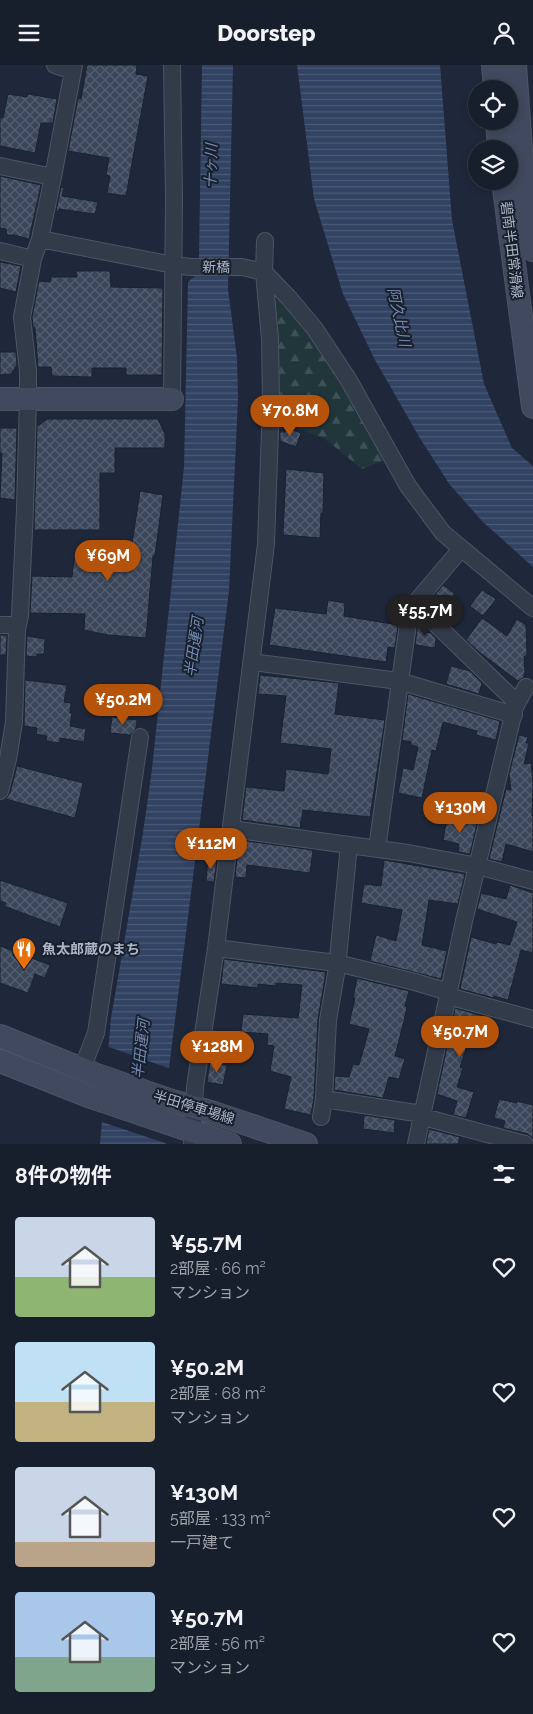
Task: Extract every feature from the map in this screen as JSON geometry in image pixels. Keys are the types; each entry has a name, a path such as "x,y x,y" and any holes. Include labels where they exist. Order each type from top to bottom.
{"main road":[{"path":"493,65 494,80"},
{"name":"碧南半田常滑線","path":"515,65 522,163 533,250"},
{"name":"碧南半田常滑線","path":"504,190 533,407"},
{"path":"0,399 172,399"},
{"name":"半田停車場線","path":"0,1036 169,1101 214,1113 306,1144"},
{"name":"半田停車場線","path":"0,1061 91,1097 168,1123 193,1138 230,1144"}],"street":[{"path":"0,790 8,759 14,722 26,509 28,371 22,317 33,259 40,239 53,177 73,68 55,65"},
{"path":"172,65 172,399"},
{"path":"0,166 53,177"},
{"name":"新橋","path":"40,239 173,265 242,267 264,272"},
{"path":"193,1138 195,1087 216,949 266,544 271,402 270,339 264,272 265,241"},
{"path":"0,251 33,259"},
{"path":"264,272 315,329 348,379 408,486 443,533 533,608"},
{"path":"377,849 410,609 460,549"},
{"path":"414,603 512,698 514,711"},
{"path":"0,625 18,625"},
{"path":"252,662 399,681 514,711"},
{"path":"416,1144 448,994 514,711 526,687"},
{"path":"88,1071 96,1033 140,737"},
{"path":"231,829 408,853 478,866 533,881"},
{"path":"321,1117 324,1099 328,1020 349,845"},
{"path":"216,949 336,963 415,982 448,994 533,1019"},
{"path":"324,1099 416,1113 526,1144"}],"green space":[{"path":"278,299 309,331 345,383 388,459 362,469 325,439 277,420 274,302"}],"water":[{"path":"202,65 233,65 228,289 237,358 238,399 229,591 169,1068 166,1144 100,1144 111,1018 143,833 152,769 184,467 188,282 196,274 199,257"},
{"name":"阿久比川","path":"297,65 440,65 452,220 484,384 512,448 533,466 533,567 483,522 450,485 421,440 375,360 343,294 314,199"}],"pier":[{"path":"106,1046 171,1069 168,1144 99,1121"}],"building":[{"path":"87,65 137,65 136,74 148,76 126,196 107,193 110,176 106,175 109,158 68,151 78,98 81,99"},
{"path":"8,94 27,97 28,94 57,99 53,123 41,123 35,153 0,146 0,118 3,118"},
{"path":"0,176 41,185 29,239 7,235 6,229 0,228"},
{"path":"61,187 64,188 62,196 98,202 95,214 59,209 59,212 56,211"},
{"path":"0,262 21,266 16,292 0,288"},
{"path":"76,271 110,271 111,287 163,288 162,375 126,375 126,368 92,368 92,377 52,376 51,367 38,367 35,328 33,327 32,317 39,281 50,282 51,277 77,277"},
{"path":"0,352 16,352 17,365 11,374 0,375"},
{"path":"47,419 158,419 165,434 165,448 115,448 115,473 100,473 100,530 34,530 37,427"},
{"path":"0,428 17,428 15,500 0,498 2,453 0,453"},
{"path":"286,428 301,433 296,447 280,441 280,432 285,432"},
{"path":"286,469 324,473 320,538 283,535"},
{"path":"140,491 163,495 155,556 153,556 146,638 108,635 84,630 85,614 30,613 32,576 72,577 74,560 82,560 83,553 130,557"},
{"path":"443,585 455,594 441,613 429,602"},
{"path":"482,590 496,599 483,616 470,606"},
{"path":"328,600 345,603 344,616 398,625 395,648 388,647 386,662 269,645 275,608 326,614"},
{"path":"482,618 507,636 517,619 526,625 527,655 524,657 525,673 523,678 518,681 466,640"},
{"path":"418,621 428,630 426,632 431,633 436,639 435,648 416,645 415,647"},
{"path":"0,635 7,635 6,655 0,655"},
{"path":"27,636 45,639 44,654 37,654 37,657 26,656"},
{"path":"451,666 470,671 482,683 479,694 446,684"},
{"path":"260,675 339,683 335,714 385,720 370,817 303,810 300,828 242,820 246,787 284,791 286,769 328,774 331,749 280,743 286,696 258,694"},
{"path":"25,680 67,685 64,702 71,703 70,726 86,729 84,742 60,738 60,743 46,741 47,736 36,734 37,728 24,726"},
{"path":"408,694 500,721 496,740 476,735 477,731 443,722 436,751 432,750 422,798 398,793 403,768 413,770 418,747 411,745 411,742 402,740"},
{"path":"112,717 137,720 136,728 130,735 110,733"},
{"path":"519,735 528,737 526,743 529,743 524,764 531,763 533,783 533,852 506,844 502,862 489,859 506,789 511,790 509,774"},
{"path":"17,766 83,783 75,818 6,799 10,793"},
{"path":"447,818 477,824 470,854 458,852 459,844 443,840"},
{"path":"239,840 313,850 310,873 247,865 246,878 235,877"},
{"path":"208,859 217,860 214,882 206,881"},
{"path":"384,860 465,874 458,904 429,900 422,945 447,951 441,979 370,961 376,935 396,941 402,910 361,903 364,884 381,886"},
{"path":"0,880 68,903 60,927 4,906 6,903 0,901"},
{"path":"510,885 533,893 533,953 521,950 508,1000 460,989 471,937 496,944 497,942 510,945 517,922 477,909 481,893 506,899"},
{"name":"魚太郎蔵のまち","path":"0,946 50,965 45,978 35,974 28,993 0,983"},
{"path":"224,959 326,972 318,1019 314,1098 311,1115 284,1109 291,1077 270,1071 274,1046 267,1045 268,1034 241,1032 243,1014 298,1018 302,985 276,983 276,986 258,984 258,988 221,984"},
{"path":"357,978 409,991 395,1056 405,1059 399,1079 389,1077 383,1098 334,1090 335,1076 349,1077 353,1064 359,1065 369,1029 349,1024"},
{"path":"455,1008 486,1017 482,1034 488,1036 485,1048 468,1043 460,1067 463,1068 457,1087 474,1092 466,1118 453,1115 457,1101 437,1094"},
{"path":"210,1062 227,1065 223,1085 207,1082"},
{"path":"499,1099 533,1105 533,1138 528,1134 503,1128 505,1121 494,1118"},
{"path":"364,1115 395,1120 394,1133 363,1129"},
{"path":"429,1129 460,1137 458,1144 426,1144"}],"place":[{"name":"魚太郎蔵のまち","path":"24,970"}],"water label":[{"name":"十ヶ川","path":"211,166"},
{"name":"半田運河","path":"194,647"},
{"name":"半田運河","path":"141,1049"}]}
